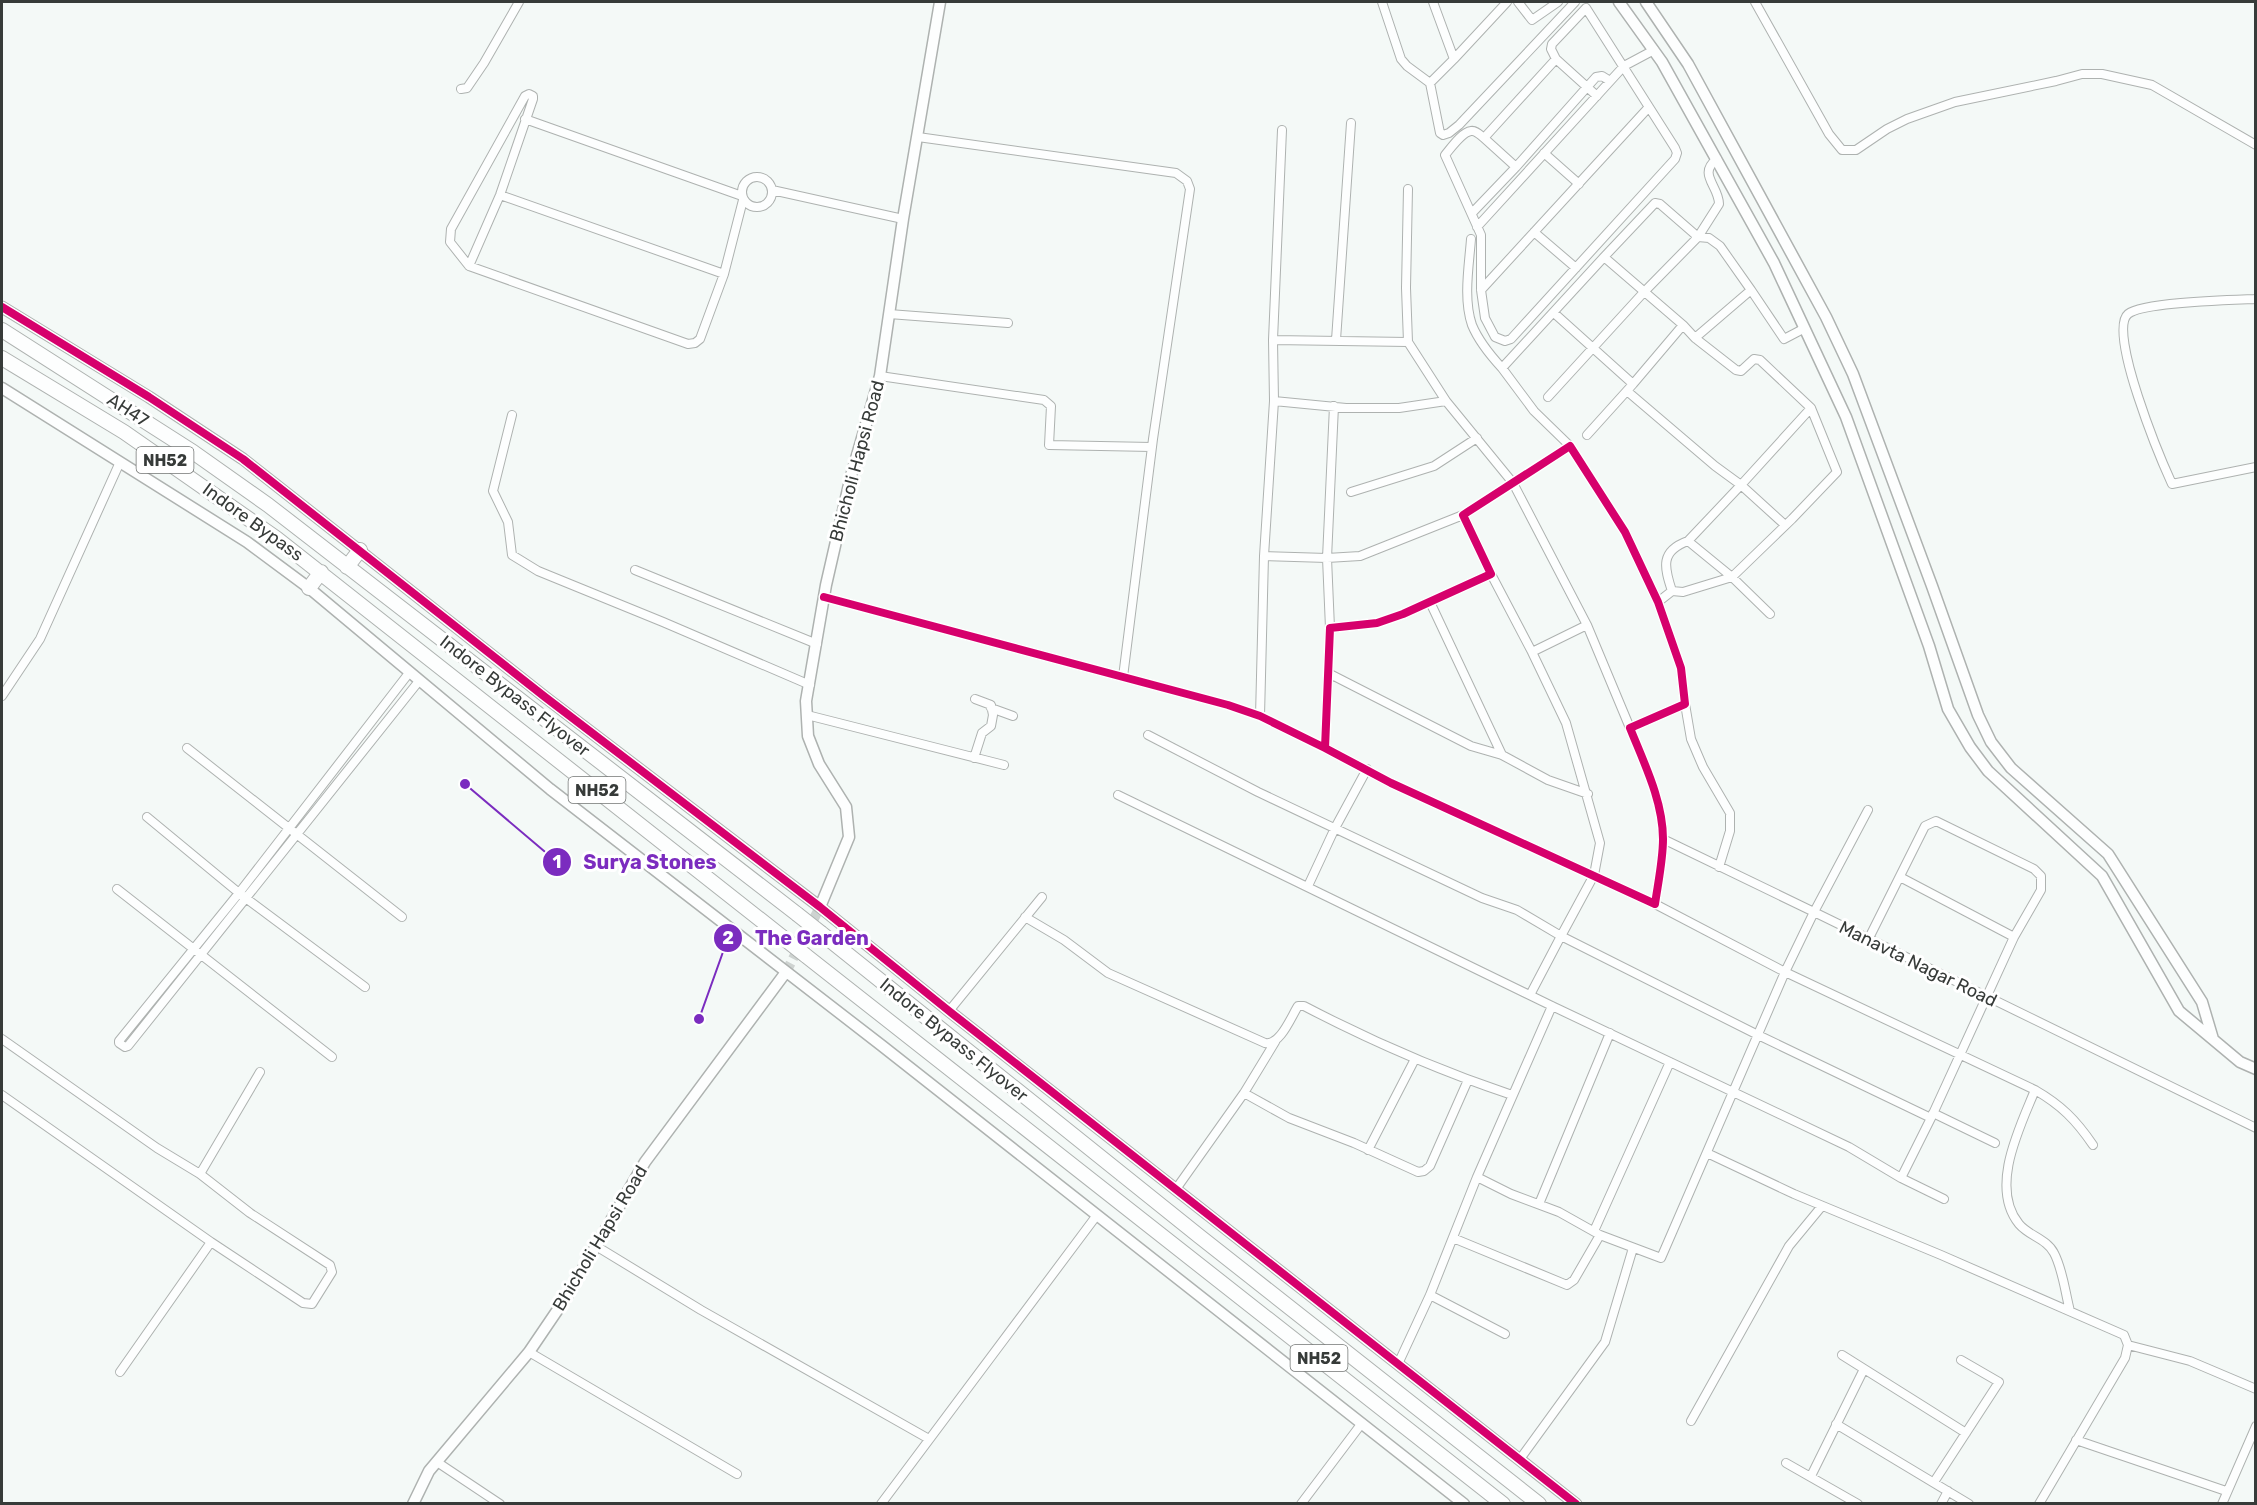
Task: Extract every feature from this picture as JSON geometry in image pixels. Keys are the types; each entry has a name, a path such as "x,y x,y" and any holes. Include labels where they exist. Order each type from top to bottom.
{"highway":[{"name":"AH47","path":"2,330 193,452 268,505 342,563"},
{"name":"Indore Bypass","path":"2,358 134,439 267,531 321,572"},
{"path":"342,563 360,550"},
{"name":"Indore Bypass Flyover","path":"342,563 813,927 1149,1196 1539,1503"},
{"path":"309,588 321,572"},
{"name":"Indore Bypass Flyover","path":"321,572 1503,1503"}],"street":[{"path":"461,89 467,88 484,63 519,2"},
{"name":"Bhicholi Hapsi Road","path":"820,908 849,837 846,807 819,764 808,736 806,701 824,597 851,476 880,376 903,219 940,2"},
{"path":"1382,2 1401,59 1430,83 1440,133 1443,135 1449,133 1575,2"},
{"path":"1433,2 1454,59"},
{"path":"1430,83 1507,2"},
{"path":"1518,2 1532,20 1558,2"},
{"path":"1619,2 1654,50 1717,159 1774,263 1805,328 1846,417 1929,646 1948,709 1970,747 1988,771 2102,876 2179,1011 2240,1062 2256,1069"},
{"path":"1646,2 1688,64 1826,317 1852,374 1928,575 1978,716 1991,742 2011,768 2108,854 2202,1002 2213,1040"},
{"path":"1755,2 1829,134 1842,150 1856,150 1907,119 1955,102 2082,74 2102,74 2152,85 2256,145"},
{"path":"1516,167 1484,138 1471,131 1465,133 1445,154 1481,235 1481,290 1485,318 1495,337 1505,341 1511,339 1675,159 1675,148 1586,9 1552,44 1552,54 1597,96"},
{"path":"1477,226 1624,66 1654,50"},
{"path":"1484,138 1557,59"},
{"path":"1472,213 1596,77 1602,76 1610,81"},
{"path":"469,266 500,195 525,119 533,99 529,93 525,96 451,229 450,242 469,266 688,344 695,343 700,339 724,274 742,198 745,182 754,177 767,181 772,190 768,203 760,208 750,207 742,198 525,119"},
{"path":"1481,290 1649,107"},
{"path":"1336,340 1351,123"},
{"path":"1260,716 1264,556 1274,401 1273,340 1282,130"},
{"path":"918,137 1176,173 1186,181 1190,189 1152,447 1123,677"},
{"path":"1544,153 1579,184"},
{"path":"1548,397 1698,237 1719,204 1708,176 1708,171 1717,159"},
{"path":"1408,189 1406,288 1408,342 1446,401 1513,483 1587,625 1658,803 1663,839 1655,904"},
{"path":"772,190 903,219"},
{"path":"500,195 724,274"},
{"path":"1502,368 1655,202 1698,237 1709,238 1720,246 1784,339 1805,328"},
{"path":"1534,232 1576,268"},
{"path":"1471,239 1468,292 1472,324 1482,345 1534,411 1570,446 1625,532 1658,602 1681,668 1691,739 1703,766 1730,813 1730,831 1719,867"},
{"path":"1604,257 1695,338 1736,370 1744,369 1754,359 1760,360 1811,408 1837,472 1732,577 1683,592 1672,591 1658,602"},
{"path":"1695,338 1751,290"},
{"path":"2256,299 2180,303 2136,310 2126,315 2124,320 2124,346 2157,451 2172,484 2256,468"},
{"path":"2,307 139,391 243,459 820,908 1576,1503"},
{"path":"1554,313 1593,348 1630,388 1715,466 1741,485 1785,525"},
{"path":"889,314 1008,323"},
{"path":"1587,435 1683,325"},
{"path":"1273,340 1408,342"},
{"path":"880,376 1044,400 1051,406 1049,445 1152,447"},
{"path":"2,388 247,543 309,588 550,789 1464,1503"},
{"path":"1274,401 1398,408 1446,401"},
{"path":"1325,748 1330,674 1327,558 1334,406"},
{"path":"1672,591 1665,569 1669,553 1678,545 1688,541 1811,408"},
{"path":"512,415 493,491 508,522 512,555 538,572 810,685"},
{"path":"1351,492 1434,466 1477,438"},
{"path":"1264,556 1327,558 1360,556 1463,515 1570,446"},
{"path":"2,696 40,639 120,462"},
{"path":"1463,515 1566,723 1588,794 1600,843 1594,874 1530,995"},
{"path":"1688,541 1732,577 1770,614"},
{"path":"635,570 817,644"},
{"path":"1330,628 1377,623 1403,614 1491,574"},
{"path":"824,597 1260,716 1391,783 1594,874 1785,972 2035,1090 2057,1102 2077,1122 2093,1145"},
{"path":"1430,602 1502,756"},
{"path":"1532,652 1587,625"},
{"path":"197,951 128,1046 119,1043 118,1041 197,951 242,895 409,673"},
{"path":"1330,674 1471,746 1502,756 1548,780 1588,794"},
{"path":"292,831 419,681"},
{"path":"974,758 982,734 991,726 993,715 991,705 975,699"},
{"path":"1630,728 1685,704"},
{"path":"991,708 1013,716"},
{"path":"807,715 1004,765"},
{"path":"1148,735 1482,898 1517,910 1561,936 1758,1035 1995,1143"},
{"path":"187,748 402,917"},
{"path":"1308,886 1335,828 1367,770"},
{"path":"1118,795 1552,1006 1849,1147 1901,1178 1944,1199"},
{"path":"1477,1177 1511,1194 1559,1212 1597,1233 1660,1258 1785,972 1868,810"},
{"path":"147,817 242,895 366,987"},
{"path":"1868,940 1925,826 1936,822 2034,869 2041,876 2041,890 2014,936 1901,1178"},
{"name":"Manavta Nagar Road","path":"1663,839 2256,1128"},
{"path":"1900,877 2014,936"},
{"path":"117,889 332,1057"},
{"path":"949,1011 1042,897"},
{"path":"1025,917 1064,940 1108,974 1265,1043 1276,1041"},
{"name":"Bhicholi Hapsi Road","path":"413,1503 429,1472 529,1352 567,1296 645,1162 786,972"},
{"path":"1176,1189 1244,1093 1298,1006 1304,1006 1365,1038 1415,1059 1512,1095"},
{"path":"1398,1364 1430,1295 1477,1177 1552,1006"},
{"path":"1539,1204 1610,1033"},
{"path":"2,1039 157,1148 200,1174 250,1213 330,1265 332,1272 312,1304 303,1303 211,1242 2,1095"},
{"path":"1368,1150 1415,1059"},
{"path":"1453,1238 1567,1285 1574,1280 1597,1233 1670,1062"},
{"path":"200,1174 260,1072"},
{"path":"1244,1093 1289,1118 1418,1172 1430,1166 1468,1080"},
{"path":"2035,1090 2013,1144 2005,1185 2013,1216 2028,1233 2047,1243 2054,1251 2070,1311"},
{"path":"1707,1153 1822,1206 2124,1335 2128,1345 2125,1358 2039,1503"},
{"path":"1691,1421 1789,1246 1822,1206"},
{"path":"881,1503 1097,1215"},
{"path":"120,1372 211,1242"},
{"path":"596,1246 701,1310 929,1439"},
{"path":"1520,1460 1605,1342 1633,1248"},
{"path":"1430,1295 1505,1334"},
{"path":"2128,1345 2190,1361 2256,1389"},
{"path":"529,1352 737,1474"},
{"path":"1842,1355 1966,1432"},
{"path":"1934,1482 1999,1382 1961,1360"},
{"path":"1811,1476 1864,1369"},
{"path":"1301,1503 1362,1423"},
{"path":"1836,1424 1969,1503"},
{"path":"2222,1503 2256,1426"},
{"path":"2076,1440 2226,1491"},
{"path":"437,1462 500,1503"},
{"path":"1786,1463 1858,1503"},
{"path":"1941,1503 1948,1491"}],"tunnel":[{"path":"786,972 820,907"}],"cycle path":[{"path":"2,307 149,397 243,459 545,697 820,907 1576,1504"},
{"path":"824,597 1228,705 1260,716 1325,748 1330,628 1377,623 1403,614 1491,574 1463,515 1570,446 1625,532 1658,602 1681,668 1685,704 1630,728 1652,782 1662,825 1662,855 1655,904 1391,783 1325,748"}],"place":[{"name":"Surya Stones","path":"465,784"},
{"name":"The Garden","path":"699,1019"}]}
